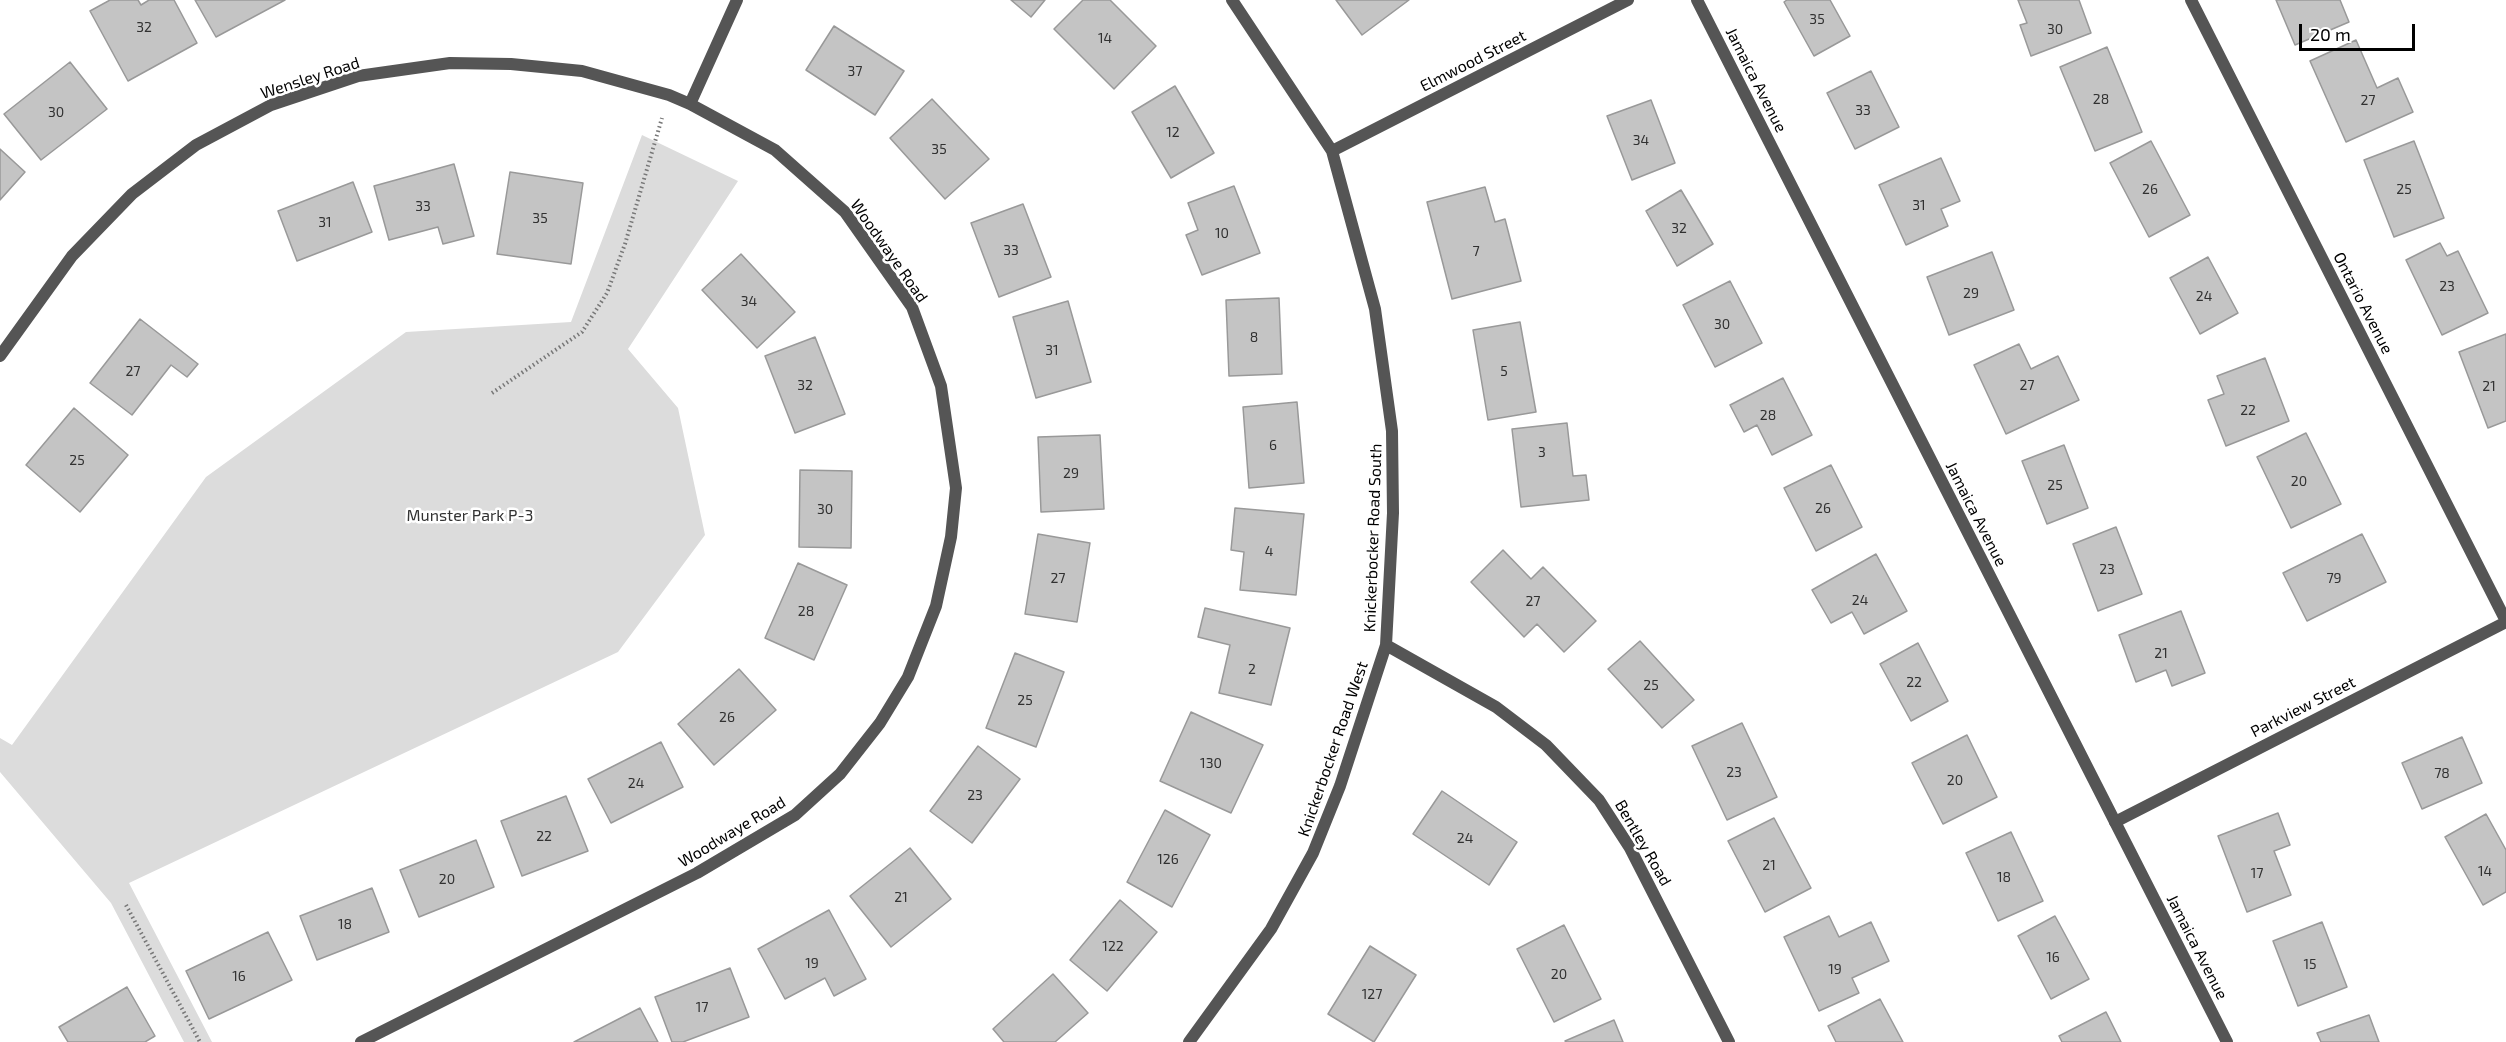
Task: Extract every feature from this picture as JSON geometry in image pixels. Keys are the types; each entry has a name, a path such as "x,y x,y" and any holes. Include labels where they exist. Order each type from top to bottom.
{"street":[{"path":"690,104 737,0"},
{"name":"Knickerbocker Road South","path":"1232,0 1332,151 1375,309 1392,431 1393,513 1386,645"},
{"name":"Elmwood Street","path":"1332,151 1628,0"},
{"name":"Jamaica Avenue","path":"1697,0 2227,1042"},
{"name":"Ontario Avenue","path":"2191,0 2506,621"},
{"name":"Wensley Road","path":"0,356 72,256 132,194 196,145 271,105 358,76 450,63 511,64 582,71 669,95 690,104"},
{"name":"Woodwaye Road","path":"361,1042 696,873 795,815 840,774 880,723 908,677 936,606 951,537 956,488 941,386 912,308 845,212 775,150 690,104"},
{"name":"Parkview Street","path":"2115,822 2506,621"},
{"name":"Knickerbocker Road West","path":"1190,1042 1271,929 1313,853 1340,786 1386,645"},
{"name":"Bentley Road","path":"1386,645 1496,707 1546,745 1599,800 1630,848 1729,1042"}],"path":[{"path":"492,393 582,332 607,292 625,244 669,95"},
{"path":"126,905 200,1042"}],"green space":[{"name":"Munster Park P-3","path":"642,135 738,181 628,349 678,408 705,535 618,652 129,883 212,1042 184,1042 111,903 0,772 0,738 12,745 206,477 406,332 571,322"}],"building":[{"path":"110,0 138,0 141,5 149,0 174,0 197,43 128,81 90,11"},
{"path":"195,0 285,0 216,37"},
{"path":"1011,0 1045,0 1031,17"},
{"path":"1083,0 1110,0 1156,46 1114,89 1054,29"},
{"path":"1336,0 1409,0 1362,35"},
{"path":"1787,0 1830,0 1850,36 1814,56 1784,2"},
{"path":"2018,0 2079,0 2091,33 2031,56 2020,25 2027,23"},
{"path":"2276,0 2340,0 2349,22 2295,45"},
{"path":"834,26 904,71 875,115 806,70"},
{"path":"2356,40 2377,88 2398,78 2413,112 2346,142 2310,61"},
{"path":"2107,47 2142,132 2095,151 2060,67"},
{"path":"70,62 107,109 41,160 4,114"},
{"path":"1871,71 1899,127 1855,149 1827,93"},
{"path":"1175,86 1214,153 1171,178 1132,112"},
{"path":"932,99 989,159 945,199 890,138"},
{"path":"1651,100 1675,163 1632,180 1607,116"},
{"path":"2151,141 2190,215 2149,237 2110,163"},
{"path":"2414,141 2444,218 2394,237 2364,160"},
{"path":"0,149 25,172 0,200"},
{"path":"1941,158 1960,201 1941,209 1948,226 1906,245 1879,185"},
{"path":"454,164 474,236 443,244 438,227 389,240 374,186"},
{"path":"510,172 583,183 571,264 497,254"},
{"path":"353,182 372,232 297,261 278,211"},
{"path":"1234,186 1260,253 1202,275 1186,235 1198,230 1188,203"},
{"path":"1485,187 1495,222 1505,219 1521,281 1452,299 1427,202"},
{"path":"1681,190 1713,244 1677,266 1646,211"},
{"path":"1023,204 1051,277 999,297 971,223"},
{"path":"2440,243 2447,256 2458,251 2488,313 2442,335 2406,260"},
{"path":"1992,252 2014,310 1949,335 1927,277"},
{"path":"741,254 795,312 757,348 702,290"},
{"path":"2208,257 2238,313 2200,334 2170,278"},
{"path":"1730,281 1762,343 1715,367 1683,305"},
{"path":"1279,298 1282,374 1229,376 1226,300"},
{"path":"1068,301 1091,382 1036,398 1013,317"},
{"path":"140,319 198,364 187,377 171,365 132,415 90,383"},
{"path":"1520,322 1536,412 1488,420 1473,330"},
{"path":"2506,334 2506,421 2488,428 2459,352"},
{"path":"815,337 845,414 795,433 765,356"},
{"path":"2019,344 2031,369 2058,356 2079,400 2006,434 1974,365"},
{"path":"2265,358 2289,421 2226,446 2208,400 2224,394 2217,376"},
{"path":"1783,378 1812,435 1772,455 1757,425 1744,432 1730,405"},
{"path":"1297,402 1304,483 1249,488 1243,407"},
{"path":"74,408 128,455 80,512 26,465"},
{"path":"1567,423 1573,476 1586,475 1589,500 1521,507 1512,429"},
{"path":"2306,433 2341,504 2291,528 2257,457"},
{"path":"1100,435 1104,509 1041,512 1038,437"},
{"path":"2064,445 2088,508 2047,524 2022,461"},
{"path":"1831,465 1862,527 1816,551 1784,488"},
{"path":"800,470 852,471 851,548 799,547"},
{"path":"1235,508 1304,514 1296,595 1240,590 1244,552 1231,550"},
{"path":"2116,527 2142,594 2098,611 2073,544"},
{"path":"1038,534 1090,543 1077,622 1025,614"},
{"path":"2362,534 2386,582 2307,621 2283,573"},
{"path":"1503,550 1531,579 1543,567 1596,621 1564,652 1537,624 1524,637 1471,582"},
{"path":"1876,554 1907,611 1864,634 1852,612 1831,623 1812,590"},
{"path":"798,563 847,585 814,660 765,638"},
{"path":"1205,608 1290,628 1271,705 1219,693 1230,645 1198,637"},
{"path":"2181,611 2205,673 2172,686 2166,670 2136,682 2119,635"},
{"path":"1640,641 1694,700 1662,728 1608,669"},
{"path":"1918,643 1948,701 1911,721 1880,664"},
{"path":"1015,653 1064,672 1036,747 986,728"},
{"path":"739,669 776,710 714,765 678,724"},
{"path":"1191,712 1263,745 1231,813 1160,781"},
{"path":"1742,723 1777,797 1727,820 1692,746"},
{"path":"1967,735 1997,797 1943,824 1912,763"},
{"path":"2462,737 2482,783 2422,809 2402,763"},
{"path":"661,742 683,787 611,823 588,779"},
{"path":"978,746 1020,779 972,843 930,811"},
{"path":"1442,791 1517,842 1489,885 1413,834"},
{"path":"566,796 588,851 522,876 501,821"},
{"path":"1165,810 1210,835 1172,907 1127,882"},
{"path":"2278,813 2290,845 2274,851 2291,895 2247,912 2218,836"},
{"path":"2486,814 2506,850 2506,892 2483,905 2445,837"},
{"path":"1774,818 1811,888 1765,912 1728,841"},
{"path":"2011,832 2043,901 1998,921 1966,853"},
{"path":"476,840 494,887 419,917 400,870"},
{"path":"910,848 951,899 891,947 850,896"},
{"path":"372,888 389,932 317,960 300,916"},
{"path":"1120,900 1157,932 1107,991 1070,960"},
{"path":"829,910 866,979 834,996 825,978 785,999 758,949"},
{"path":"1829,916 1839,937 1871,922 1889,961 1852,978 1859,993 1819,1011 1784,937"},
{"path":"2055,916 2089,979 2051,999 2018,936"},
{"path":"2322,922 2347,987 2298,1006 2273,941"},
{"path":"1564,925 1601,999 1554,1022 1517,949"},
{"path":"268,932 292,980 209,1019 186,971"},
{"path":"1370,946 1416,975 1374,1042 1328,1014"},
{"path":"730,968 749,1017 683,1042 672,1042 655,997"},
{"path":"1053,974 1088,1013 1055,1042 1004,1042 993,1029"},
{"path":"127,987 155,1036 145,1042 68,1042 59,1027"},
{"path":"1880,999 1903,1042 1836,1042 1828,1026"},
{"path":"640,1008 658,1042 574,1042"},
{"path":"2106,1012 2121,1042 2062,1042 2059,1036"},
{"path":"2369,1015 2379,1042 2321,1042 2317,1033"},
{"path":"1614,1020 1623,1042 1565,1041"}]}
